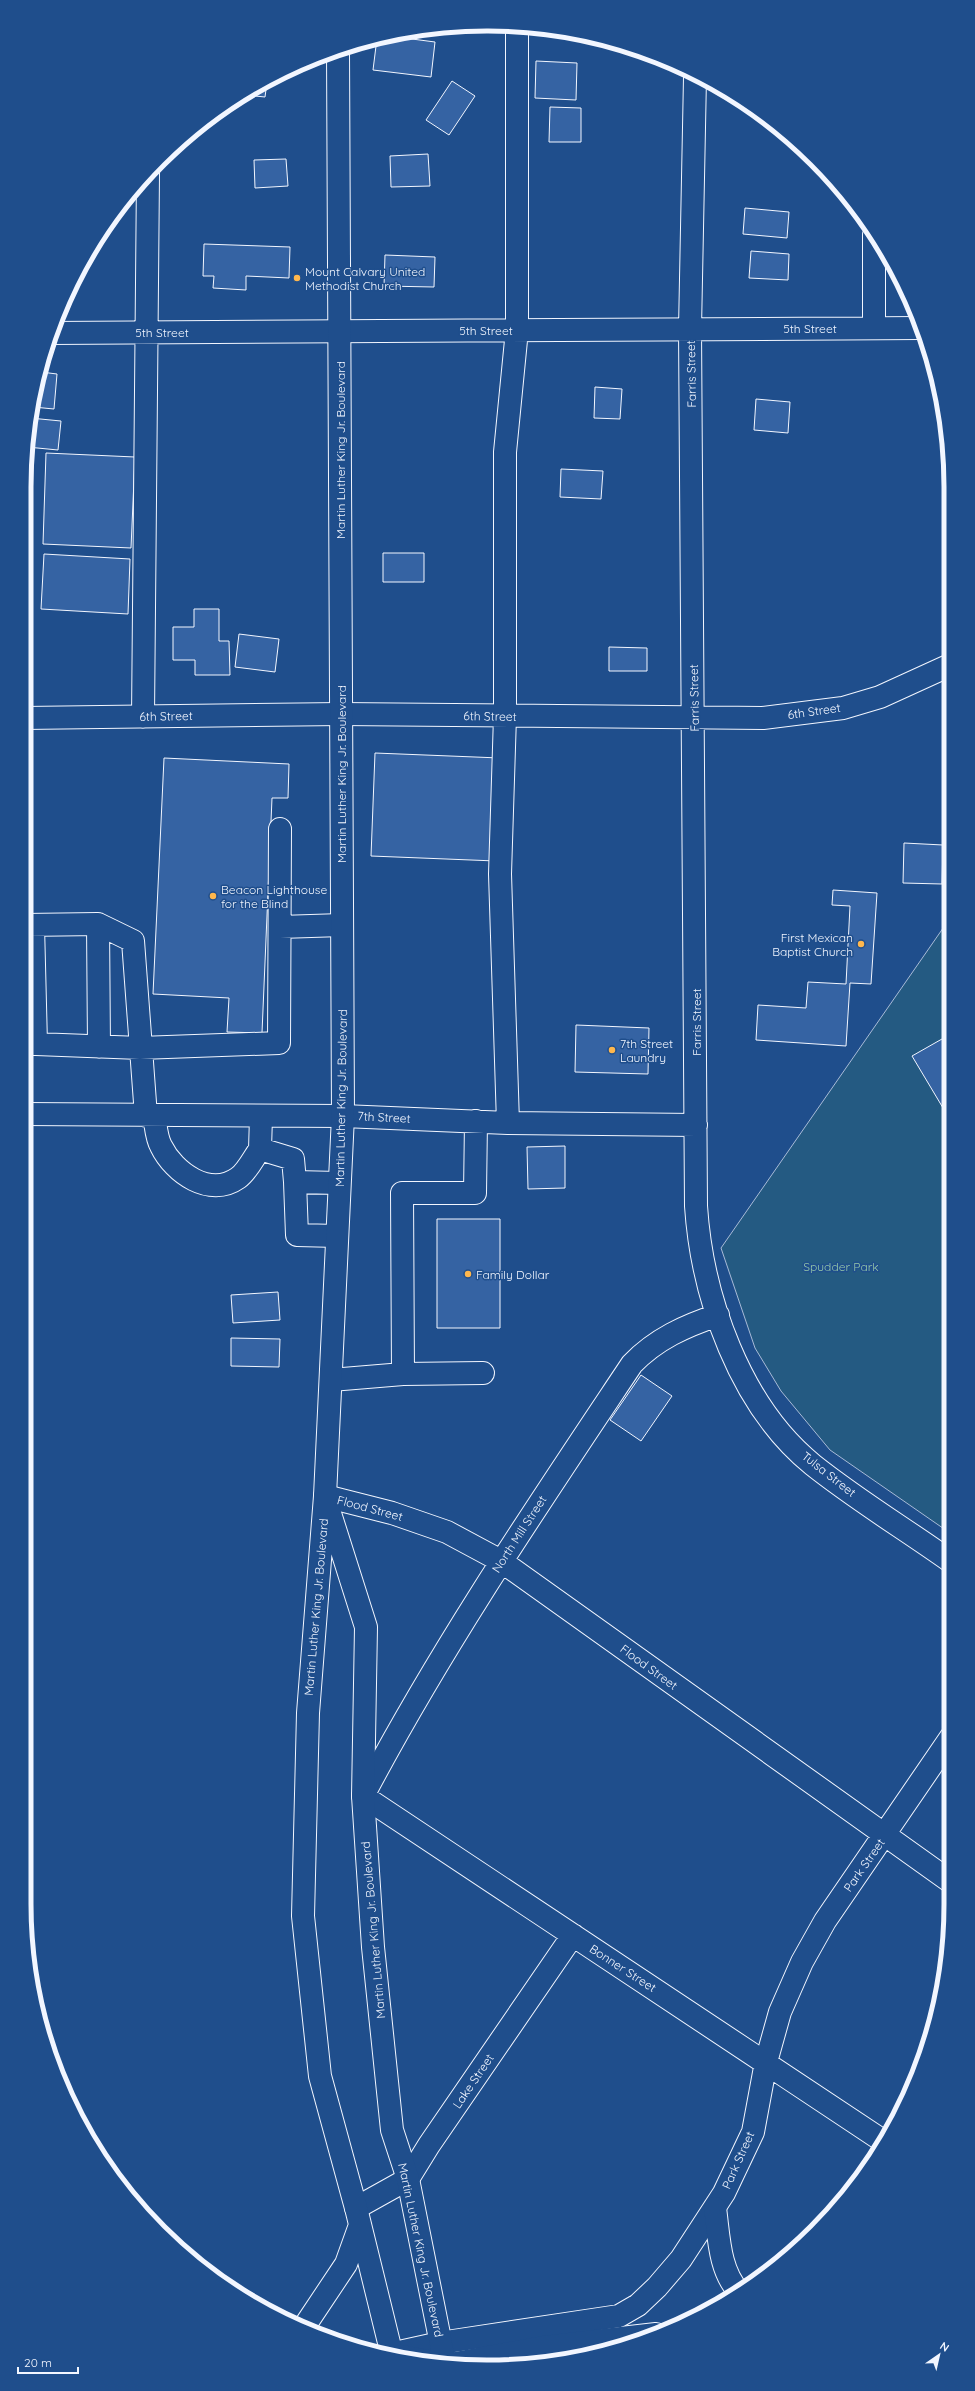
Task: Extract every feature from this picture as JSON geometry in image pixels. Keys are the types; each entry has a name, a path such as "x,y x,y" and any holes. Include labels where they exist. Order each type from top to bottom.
{"street":[{"path":"508,1123 500,874 505,716 505,452 517,330 517,32"},
{"name":"Martin Luther King Jr. Boulevard","path":"338,56 343,1116 325,1496 308,1713 303,1916 320,2076 358,2217 390,2349"},
{"name":"Farris Street","path":"695,81 690,329 698,1242 718,1315"},
{"path":"143,717 148,183"},
{"path":"874,245 874,328"},
{"name":"5th Street","path":"58,333 915,328"},
{"name":"6th Street","path":"31,718 341,714 763,718 827,711 880,697 944,668"},
{"path":"31,1044 140,1048 279,1043 280,829"},
{"path":"98,924 99,1047"},
{"path":"31,925 98,924 133,941 140,1048 150,1116 160,1145 175,1167 200,1184 222,1186 239,1178 260,1149 261,1117"},
{"path":"280,927 342,926"},
{"name":"7th Street","path":"31,1114 261,1117 343,1116 508,1123 696,1125"},
{"path":"403,1374 402,1193 475,1193 476,1121"},
{"path":"260,1149 293,1159 297,1235 337,1236"},
{"path":"295,1182 340,1183"},
{"name":"Tulsa Street","path":"718,1315 748,1386 768,1414 800,1452 843,1487 944,1556"},
{"name":"North Mill Street","path":"363,1796 396,1732 501,1561 632,1364 643,1352 688,1324 718,1315"},
{"path":"330,1380 403,1374 483,1373"},
{"name":"Martin Luther King Jr. Boulevard","path":"325,1496 366,1627 363,1796 373,1947 392,2130 408,2179 440,2353"},
{"name":"Flood Street","path":"325,1496 392,1513 447,1532 501,1561 884,1836 944,1877"},
{"name":"Park Street","path":"413,2354 440,2353 619,2316 638,2305 657,2287 681,2259 715,2208 753,2132 766,2062 780,2012 802,1962 825,1921 944,1746"},
{"name":"Bonner Street","path":"363,1796 879,2138"},
{"name":"Lake Street","path":"358,2217 408,2179 573,1935"},
{"path":"715,2208 721,2258 734,2287"},
{"path":"307,2322 346,2264 358,2217"},
{"path":"473,2360 543,2346 632,2337"}],"green space":[{"name":"Spudder Park","path":"944,927 944,1529 830,1450 781,1391 755,1348 721,1248"}],"building":[{"path":"408,38 435,42 431,77 373,70 376,45"},
{"path":"536,61 577,63 576,100 535,98"},
{"path":"452,81 475,96 449,135 426,120"},
{"path":"266,88 265,97 253,96"},
{"path":"550,107 581,108 581,142 549,142"},
{"path":"428,154 430,186 391,187 390,156"},
{"path":"286,159 288,186 255,188 254,160"},
{"path":"745,208 789,212 787,238 743,234"},
{"path":"204,244 290,247 289,278 246,276 246,290 213,288 214,276 203,276"},
{"path":"751,251 789,254 788,280 749,278"},
{"path":"385,255 435,257 434,287 384,286"},
{"path":"46,373 57,374 54,409 38,408"},
{"path":"595,387 622,389 620,419 594,418"},
{"path":"756,399 790,402 788,433 754,430"},
{"path":"37,419 61,421 58,450 33,448"},
{"path":"46,453 135,457 131,548 43,544"},
{"path":"561,469 603,471 601,499 560,497"},
{"path":"383,553 424,553 424,582 383,582"},
{"path":"44,554 130,559 128,614 41,609"},
{"path":"194,609 219,609 219,641 229,641 230,675 195,675 195,660 173,660 173,627 194,627"},
{"path":"239,634 279,639 275,672 235,667"},
{"path":"609,647 647,648 647,671 609,671"},
{"path":"375,753 500,758 496,861 371,856"},
{"name":"Beacon Lighthouse for the Blind","path":"164,758 289,764 288,798 272,798 262,1033 227,1032 229,998 153,994"},
{"path":"904,843 943,845 942,884 903,883"},
{"name":"First Mexican Baptist Church","path":"833,890 877,893 871,984 850,983 846,1046 756,1040 758,1005 806,1008 808,982 846,984 850,906 832,905"},
{"name":"7th Street Laundry","path":"576,1025 649,1028 648,1074 575,1072"},
{"path":"944,1038 944,1110 912,1056"},
{"path":"565,1146 565,1188 528,1189 527,1147"},
{"name":"Family Dollar","path":"437,1219 500,1219 500,1328 437,1328"},
{"path":"278,1292 280,1320 233,1323 231,1295"},
{"path":"231,1338 280,1339 279,1367 231,1366"},
{"path":"641,1375 672,1396 641,1441 610,1420"}],"place":[{"name":"Mount Calvary United Methodist Church","path":"297,278"},
{"name":"Beacon Lighthouse for the Blind","path":"213,896"},
{"name":"First Mexican Baptist Church","path":"861,944"},
{"name":"7th Street Laundry","path":"612,1050"},
{"name":"Family Dollar","path":"468,1274"}]}
